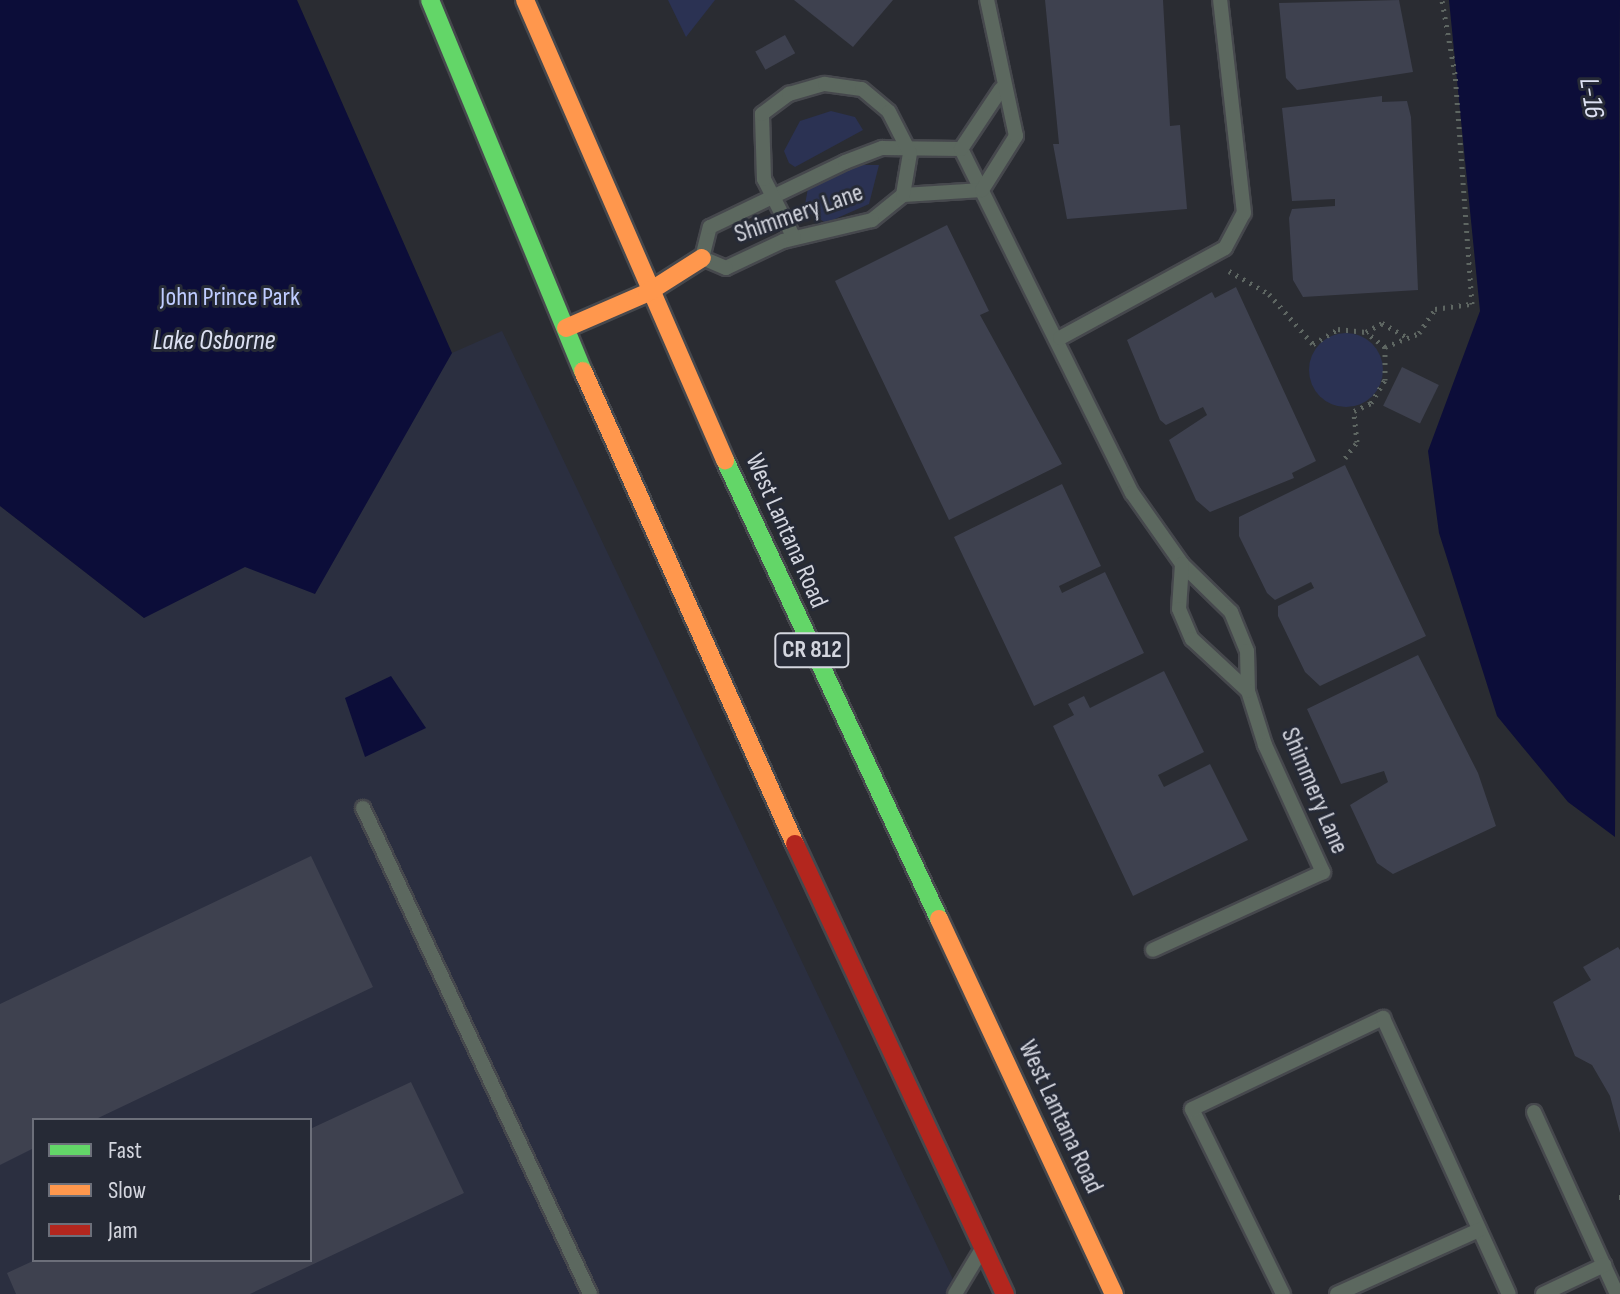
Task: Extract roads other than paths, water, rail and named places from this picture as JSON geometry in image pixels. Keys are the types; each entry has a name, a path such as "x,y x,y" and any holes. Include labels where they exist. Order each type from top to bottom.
{"main road":[{"path":"430,0 709,663 1005,1294"},
{"name":"West Lantana Road","path":"525,0 647,293 1114,1294"},
{"path":"566,328 647,293 702,258"}],"lane":[{"path":"982,190 1016,136 1001,89 987,0"},
{"path":"1060,338 1225,248 1244,213 1220,0"},
{"name":"Shimmery Lane","path":"771,197 758,132 762,114 789,94 825,84 862,89 889,112 910,153"},
{"path":"982,190 961,149 1001,89"},
{"name":"Shimmery Lane","path":"961,149 910,153 882,148 710,227 702,258 726,268 794,238 872,220 903,195 982,190 1060,338 1132,493 1182,564 1231,612 1251,671 1248,691"},
{"path":"903,195 910,153"},
{"path":"771,197 794,238"},
{"name":"Shimmery Lane","path":"1153,950 1323,872 1248,691 1192,639 1179,609 1182,564"},
{"path":"363,808 590,1294"},
{"path":"1283,1294 1192,1109 1383,1018 1509,1294"},
{"path":"1534,1112 1617,1294"},
{"path":"1337,1294 1479,1230"},
{"path":"955,1294 983,1246"},
{"path":"1543,1294 1604,1265"}],"water":[{"name":"Lake Osborne","path":"0,0 297,0 452,353 315,594 245,567 144,618 0,506"},
{"name":"L-16","path":"1449,0 1620,0 1615,837 1568,802 1497,716 1439,533 1428,451 1480,311"},
{"path":"391,676 426,728 365,757 345,698"}],"park label":[{"name":"John Prince Park","path":"230,298"}]}
